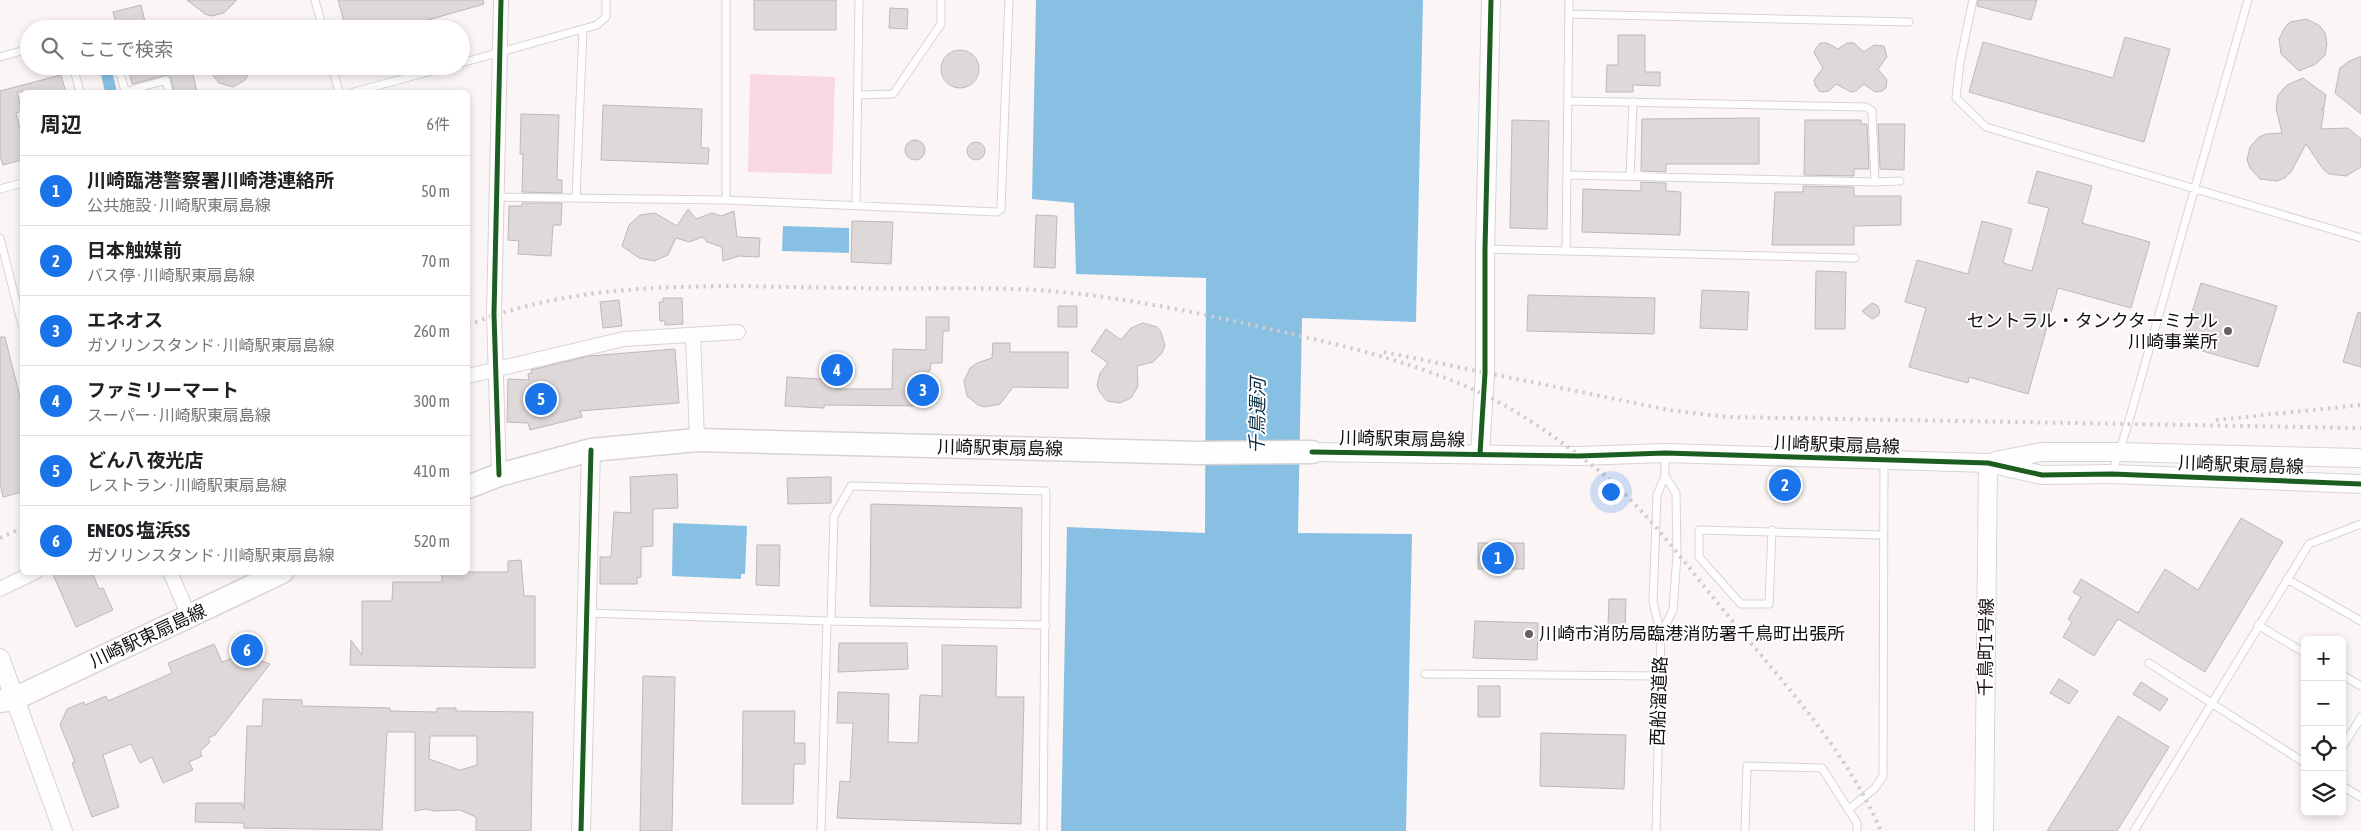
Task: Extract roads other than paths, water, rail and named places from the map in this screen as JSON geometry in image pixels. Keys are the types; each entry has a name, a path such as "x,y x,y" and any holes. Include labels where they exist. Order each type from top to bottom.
{"highway":[{"name":"川崎駅東扇島線","path":"470,486 499,475 591,450 697,440 1198,453 1312,452"},
{"name":"川崎駅東扇島線","path":"4,704 276,575"}],"street":[{"path":"499,475 495,370 501,0"},
{"path":"1480,454 1484,373 1491,0"},
{"path":"470,376 624,339 738,332"},
{"path":"693,335 697,440"},
{"path":"581,831 591,450"},
{"name":"川崎駅東扇島線","path":"1312,452 1580,456 1665,453 1988,463 2042,475 2112,474 2361,484"},
{"name":"川崎駅東扇島線","path":"1988,463 2042,452 2361,458"},
{"name":"千鳥町1号線","path":"1984,831 1988,463"},
{"path":"0,589 29,575"},
{"path":"171,575 189,616"},
{"path":"0,658 4,704 62,828"}],"lane":[{"path":"315,0 321,20"},
{"path":"470,60 597,25 606,17 606,0"},
{"path":"726,0 726,200"},
{"path":"856,205 859,0"},
{"path":"858,95 893,94 941,24 941,0"},
{"path":"498,197 726,200 997,212 1002,209 1009,0"},
{"path":"1566,251 1569,0"},
{"path":"1974,0 1960,62 1956,98 1986,126 2361,238"},
{"path":"2112,474 2128,424 2248,0"},
{"path":"1568,14 1910,22"},
{"path":"576,198 583,29"},
{"path":"0,56 20,51"},
{"path":"75,75 79,90"},
{"path":"120,75 124,90"},
{"path":"334,75 338,90"},
{"path":"361,90 417,75"},
{"path":"131,90 166,80 168,90"},
{"path":"1568,101 1866,107 1872,111 1875,182"},
{"path":"1630,176 1633,102"},
{"path":"1567,175 1900,181"},
{"path":"0,189 20,184"},
{"path":"0,238 20,317"},
{"path":"1485,249 1855,258"},
{"name":"西船溜道路","path":"1656,831 1659,676 1662,634 1654,602 1657,495 1665,476 1665,453"},
{"path":"1848,810 1875,788 1883,776 1884,460"},
{"path":"1662,634 1673,610 1677,555 1676,494 1665,476"},
{"path":"821,831 834,516 851,486 1046,491 1043,831"},
{"path":"2134,831 2308,544 2361,524"},
{"path":"1772,530 1768,604 1741,604 1699,557 1699,530 1772,530 1883,535"},
{"path":"2287,579 2361,621"},
{"path":"587,613 829,621 1046,625"},
{"path":"2258,625 2301,650"},
{"path":"2149,663 2301,760"},
{"path":"1425,674 1659,676"},
{"path":"2346,677 2361,686"},
{"path":"2346,741 2361,717"},
{"path":"1745,831 1746,766 1822,768 1857,823 1857,831"},
{"path":"2346,788 2361,797"}],"water":[{"name":"千鳥運河","path":"1036,0 1423,0 1416,322 1302,318 1298,533 1412,534 1406,831 1061,831 1067,527 1205,533 1206,278 1076,274 1074,203 1032,199"},
{"path":"101,75 113,75 117,90 105,90"},
{"path":"783,226 849,228 849,253 782,251"},
{"path":"673,523 747,526 745,574 741,574 741,579 672,576"}],"railway":[{"path":"470,324 515,309 562,298 611,291 660,288 758,286 1037,290 1120,299 1202,314 1343,346 1428,371 1497,401 1553,436 1612,482 1648,518 1793,694 1833,746 1867,801 1881,831"},
{"path":"1384,352 1669,410 1727,417 2361,428"},
{"path":"2216,420 2361,405"},
{"path":"0,538 20,529"}],"place":[{"name":"セントラル・タンクターミナル 川崎事業所","path":"2228,331"},
{"name":"ファミリーマート","path":"837,370"},
{"name":"エネオス","path":"923,390"},
{"name":"どん八 夜光店","path":"541,399"},
{"name":"日本触媒前","path":"1785,485"},
{"name":"川崎臨港警察署川崎港連絡所","path":"1498,558"},
{"name":"川崎市消防局臨港消防署千鳥町出張所","path":"1529,634"},
{"name":"ENEOS 塩浜SS","path":"247,650"}]}
